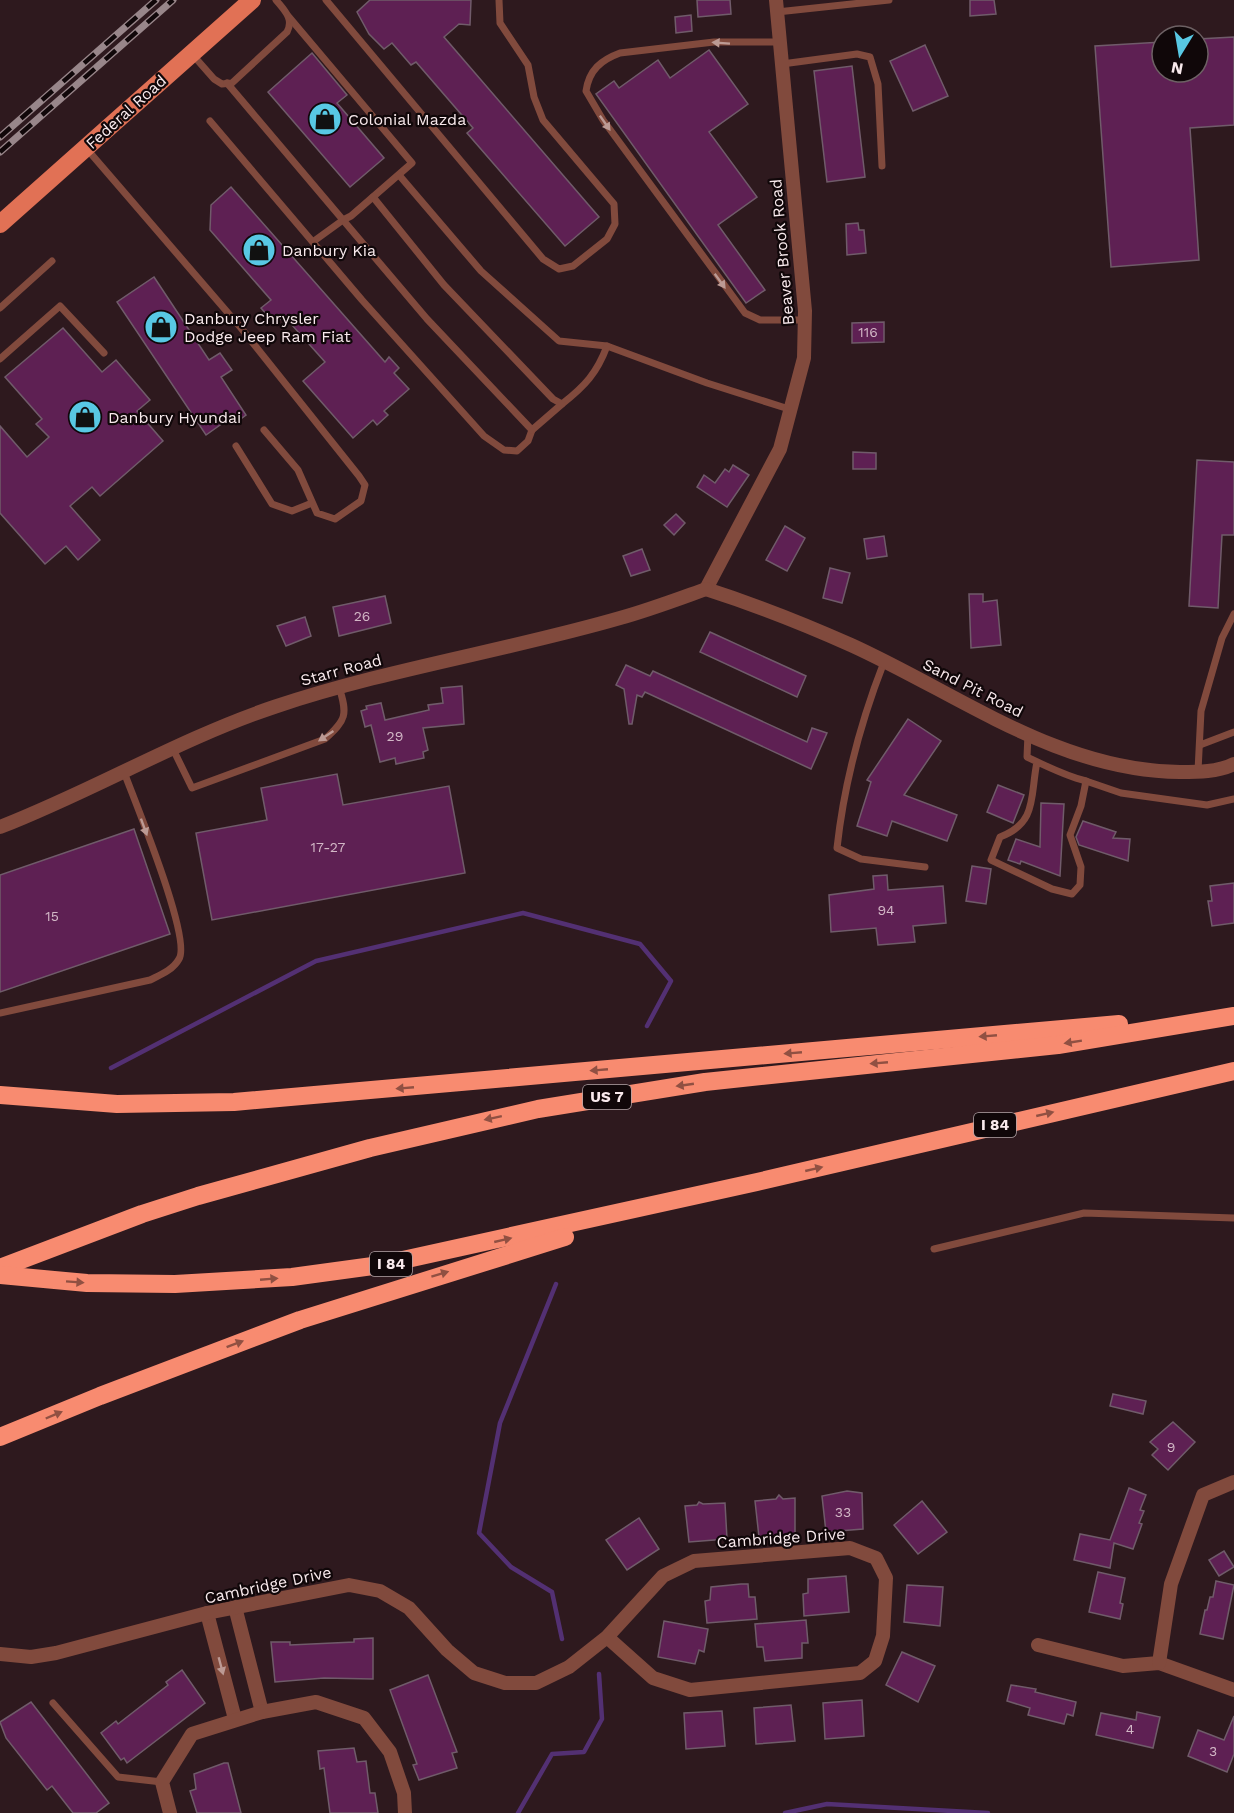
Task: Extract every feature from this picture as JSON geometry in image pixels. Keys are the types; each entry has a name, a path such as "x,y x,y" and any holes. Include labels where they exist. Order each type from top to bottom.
{"highway":[{"path":"0,1095 117,1104 234,1102 1234,1014"},
{"name":"US 7","path":"0,1268 131,1218 198,1196 370,1148 538,1109 705,1082 1058,1045 1234,1014"},
{"name":"I 84","path":"8,1276 96,1284 175,1284 234,1282 341,1272 437,1255 1234,1071"},
{"path":"0,1438 175,1366 353,1301 757,1182"}],"main road":[{"name":"Federal Road","path":"0,224 252,0"}],"street":[{"name":"Beaver Brook Road","path":"706,589 780,449 804,358 805,320 776,6"},
{"name":"Sand Pit Road","path":"706,589 751,603 884,662 1028,734 1089,760 1160,772 1232,769"},
{"name":"Starr Road","path":"0,827 124,772 172,747 274,707 339,687 620,618 706,589"},
{"path":"1159,1663 1171,1584 1203,1495 1234,1482"},
{"name":"Cambridge Drive","path":"0,1654 31,1657 56,1653 207,1613 349,1585 380,1591 409,1608 447,1650 474,1673 505,1683 536,1683 569,1667 607,1636 663,1576 694,1561 850,1548 876,1558 886,1578 883,1636 875,1661 860,1673 690,1690 653,1678 607,1636"},
{"path":"235,1607 262,1712"},
{"path":"207,1613 235,1719"},
{"path":"1038,1645 1123,1666 1159,1663 1234,1690"},
{"path":"170,1813 162,1782 192,1734 262,1712 316,1702 364,1718 390,1752 404,1793 405,1813"}],"lane":[{"path":"276,0 412,163 373,197 314,241"},
{"path":"326,0 543,259 559,269 573,266 607,239 615,224 614,204 543,120 534,97 528,65 500,23 499,0"},
{"path":"776,6 889,0"},
{"path":"192,53 214,79 222,84 232,83 287,33 290,26 289,17"},
{"path":"780,42 714,42 620,52 599,63 588,80 586,91 610,130 745,313 760,320 805,320"},
{"path":"782,64 857,54 870,57 878,84 882,166"},
{"path":"226,84 427,319 531,430"},
{"path":"210,121 362,300 484,436 504,450 517,452 528,441 531,430 599,369 608,346"},
{"path":"86,148 241,328 365,485 361,501 335,519 317,513 298,470 264,430"},
{"path":"399,175 481,271 559,341 608,346 707,384 792,410"},
{"path":"373,197 398,231 466,308 543,390 562,404"},
{"path":"0,308 52,261"},
{"path":"0,359 60,306 104,353"},
{"path":"236,446 272,504 292,511 312,502"},
{"path":"1198,771 1201,711 1222,638 1234,614"},
{"path":"884,662 864,713 858,748 842,803 837,848 861,859 924,867"},
{"path":"172,747 192,788 325,739 342,724 345,709 339,687"},
{"path":"1200,745 1234,732"},
{"path":"1028,734 1027,757 1070,777 1121,793 1207,805 1234,799"},
{"path":"1037,762 1031,810 1024,821 1008,834 1000,837 991,860 1052,889 1071,894 1080,885 1082,867 1070,836 1081,806 1086,781"},
{"path":"0,1013 150,980 170,970 180,959 183,945 168,892 124,772"},
{"path":"934,1249 1084,1213 1234,1218"},
{"path":"53,1702 118,1777 162,1782"}],"building":[{"path":"370,0 471,0 470,25 459,24 444,37 599,217 565,246 467,133 473,128 416,62 411,65 392,43 384,49 369,34 357,12"},
{"path":"697,0 730,0 731,14 698,17"},
{"path":"970,0 994,0 996,14 970,16"},
{"path":"691,15 692,31 676,33 675,17"},
{"path":"1234,37 1234,125 1190,128 1199,260 1111,267 1095,46 1150,43 1150,84 1210,84 1210,38"},
{"path":"925,45 948,96 913,111 890,61"},
{"path":"709,50 748,104 709,132 757,197 718,225 765,290 746,303 596,94 614,81 619,88 658,60 670,78"},
{"path":"312,53 347,95 337,103 384,158 350,187 268,92"},
{"path":"852,66 865,177 827,182 814,71"},
{"path":"231,187 385,362 389,357 399,368 394,373 409,389 384,411 388,415 377,425 373,420 353,438 303,381 325,362 284,316 275,324 261,308 271,300 210,230 211,205"},
{"path":"858,223 859,230 864,230 866,253 847,255 846,224"},
{"path":"154,277 209,360 220,353 232,370 221,377 246,415 234,424 230,418 206,435 117,302"},
{"path":"884,322 884,342 852,343 852,323"},
{"path":"63,328 102,372 116,360 150,400 137,411 163,441 100,496 92,487 70,506 100,540 78,560 66,546 45,564 0,513 0,426 27,457 49,437 36,424 42,419 5,377"},
{"path":"853,452 876,453 876,469 853,469"},
{"path":"1197,460 1234,462 1234,535 1222,535 1218,608 1189,606"},
{"path":"733,465 749,475 727,507 697,487 704,475 715,483 725,469 729,472"},
{"path":"676,514 685,523 674,535 664,525"},
{"path":"785,526 805,538 787,571 766,560"},
{"path":"884,536 887,556 867,559 864,539"},
{"path":"642,549 650,570 631,576 623,556"},
{"path":"830,568 850,573 842,603 823,598"},
{"path":"969,594 983,594 983,602 997,600 1001,645 971,648"},
{"path":"385,596 391,623 339,636 333,607"},
{"path":"305,617 311,636 286,646 277,626"},
{"path":"710,632 806,676 797,697 700,652"},
{"path":"626,665 650,676 653,671 807,742 812,728 827,733 811,769 645,692 642,697 637,695 632,724 629,724 624,689 616,685"},
{"path":"462,686 464,724 423,728 428,750 423,752 424,758 396,764 395,758 380,762 371,725 365,727 361,711 367,709 366,706 381,703 385,720 429,710 428,705 443,703 441,688"},
{"path":"908,719 941,741 904,795 957,815 947,841 892,821 887,836 857,826 871,782 867,780"},
{"path":"337,774 343,805 449,786 465,873 212,920 196,833 267,820 261,788"},
{"path":"998,785 1024,795 1013,823 987,812"},
{"path":"1041,803 1064,804 1060,876 1021,861 1020,864 1008,860 1016,839 1040,847"},
{"path":"1083,821 1116,832 1113,838 1130,839 1128,861 1079,845 1076,837"},
{"path":"134,829 170,934 0,992 0,875"},
{"path":"972,866 991,869 986,904 966,901"},
{"path":"887,875 888,890 943,886 946,923 913,926 915,942 878,945 876,928 831,932 829,895 874,889 873,876"},
{"path":"1234,883 1234,923 1212,926 1208,901 1212,901 1210,886"},
{"path":"1113,1394 1146,1401 1143,1414 1110,1406"},
{"path":"1173,1422 1195,1442 1168,1470 1152,1455 1158,1449 1150,1442"},
{"path":"1129,1488 1146,1495 1140,1510 1144,1511 1139,1523 1142,1524 1133,1549 1114,1543 1110,1568 1074,1560 1080,1534 1110,1540"},
{"path":"847,1491 862,1493 863,1529 826,1532 822,1496"},
{"path":"779,1495 783,1499 795,1498 795,1534 759,1537 755,1501 776,1499"},
{"path":"922,1501 947,1532 918,1554 894,1525"},
{"path":"699,1502 703,1504 725,1503 727,1539 689,1542 685,1506 697,1505"},
{"path":"639,1518 659,1549 627,1570 606,1540"},
{"path":"1224,1551 1234,1567 1219,1576 1209,1560"},
{"path":"1098,1572 1125,1578 1120,1603 1123,1604 1120,1619 1089,1612"},
{"path":"846,1576 849,1612 804,1616 803,1594 808,1593 808,1579"},
{"path":"1216,1581 1234,1585 1223,1639 1200,1634 1205,1610 1207,1610 1210,1597 1213,1597"},
{"path":"748,1584 749,1597 755,1597 757,1619 707,1623 705,1601 710,1600 711,1587"},
{"path":"907,1585 943,1587 940,1626 904,1622"},
{"path":"806,1620 808,1643 802,1643 802,1658 765,1661 763,1647 757,1647 755,1624"},
{"path":"664,1621 708,1629 704,1652 699,1650 695,1664 658,1657"},
{"path":"373,1638 373,1679 324,1678 275,1682 271,1642 290,1642 290,1645 354,1642 354,1639"},
{"path":"902,1652 935,1666 918,1702 886,1685"},
{"path":"182,1670 205,1703 127,1763 124,1758 121,1760 101,1733 116,1721 118,1724 168,1685 166,1682"},
{"path":"428,1675 457,1752 452,1753 457,1768 419,1780 413,1765 417,1764 390,1690"},
{"path":"1011,1685 1036,1689 1035,1692 1076,1702 1073,1716 1067,1714 1064,1724 1028,1715 1030,1708 1007,1701"},
{"path":"862,1700 864,1736 825,1739 823,1703"},
{"path":"31,1702 109,1803 96,1813 73,1813 52,1786 47,1790 6,1738 0,1722"},
{"path":"791,1705 795,1741 756,1744 754,1708"},
{"path":"722,1711 725,1746 686,1749 684,1713"},
{"path":"1137,1712 1160,1717 1153,1748 1096,1735 1101,1713 1136,1720"},
{"path":"1234,1716 1234,1754 1227,1772 1188,1756 1198,1730 1224,1740"},
{"path":"354,1748 357,1762 366,1761 370,1793 375,1793 378,1813 330,1813 324,1768 320,1769 318,1751"},
{"path":"228,1763 241,1813 197,1813 190,1791 196,1789 194,1774"}],"waterway":[{"path":"111,1068 316,961 523,913 640,944 671,981 647,1026"},
{"path":"556,1284 500,1423 479,1533 511,1567 552,1592 562,1639"},
{"path":"518,1813 552,1754 584,1752 602,1719 599,1674"},
{"path":"785,1813 827,1804 988,1813"}],"railway":[{"path":"0,137 156,0"},
{"path":"0,152 173,0"}],"place":[{"name":"Colonial Mazda","path":"325,119"},
{"name":"Danbury Kia","path":"259,250"},
{"name":"Danbury Chrysler Dodge Jeep Ram Fiat","path":"161,327"},
{"name":"Danbury Hyundai","path":"85,417"}]}
